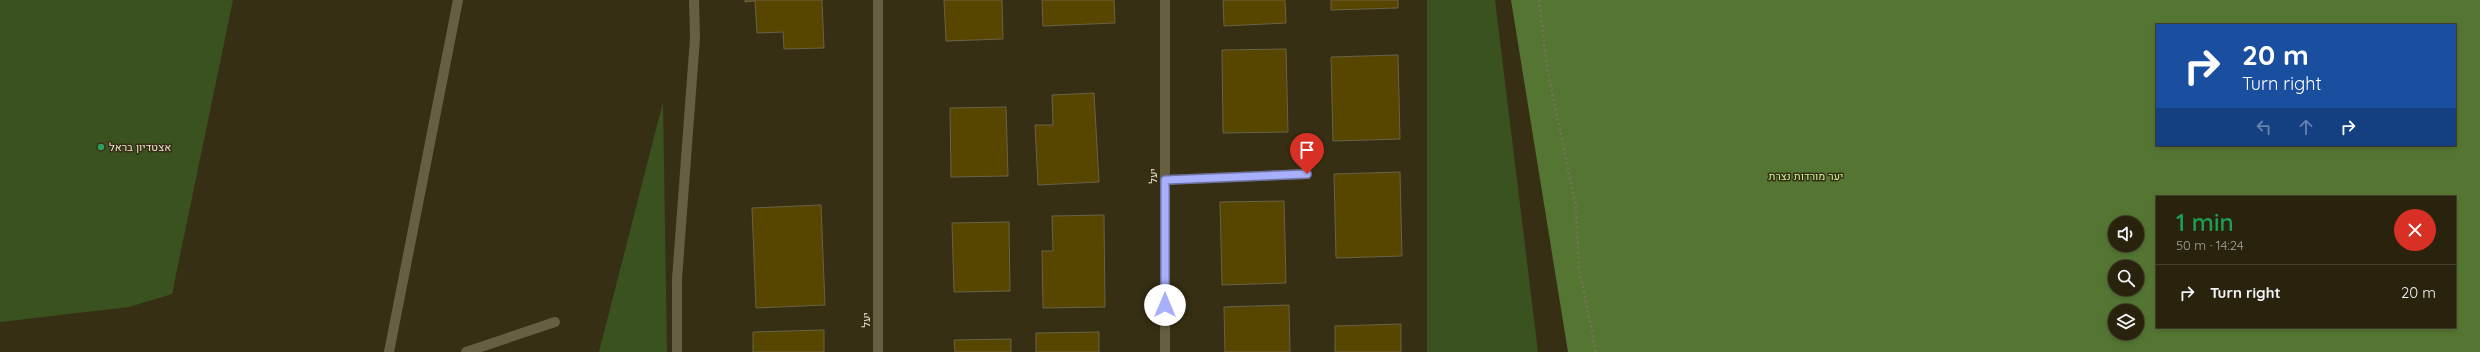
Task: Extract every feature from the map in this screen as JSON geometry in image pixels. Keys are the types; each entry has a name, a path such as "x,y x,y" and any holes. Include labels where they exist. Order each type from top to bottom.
{"street":[{"path":"389,352 458,0"},
{"path":"677,352 677,279 695,38 694,0"},
{"name":"יעל","path":"878,0 878,352"},
{"name":"יעל","path":"1165,0 1165,352"},
{"path":"1165,180 1307,174"},
{"path":"466,352 555,322"}],"path":[{"path":"1539,0 1547,68 1576,207 1580,268 1596,352"}],"green space":[{"name":"אצטדיון בראל","path":"0,0 233,0 172,294 129,307 0,322"},
{"path":"1427,0 1495,0 1538,352 1427,352"},
{"name":"יער מורדות נצרת","path":"1511,0 2480,0 2480,352 1568,352"},
{"path":"663,102 667,352 599,352"}],"building":[{"path":"745,0 822,0 824,48 784,49 783,32 757,33 755,1 745,2"},
{"path":"944,0 1002,0 1003,39 946,41"},
{"path":"1042,0 1114,0 1115,23 1043,26"},
{"path":"1223,0 1285,0 1286,23 1224,26"},
{"path":"1331,0 1398,0 1398,8 1331,10"},
{"path":"1286,49 1288,132 1223,133 1222,50"},
{"path":"1398,55 1400,139 1333,141 1331,57"},
{"path":"1094,93 1099,182 1038,185 1035,125 1053,125 1052,95"},
{"path":"1006,107 1008,176 951,177 950,108"},
{"path":"1400,172 1402,256 1336,258 1334,174"},
{"path":"1284,201 1286,283 1222,285 1220,202"},
{"path":"821,205 825,305 756,308 752,208"},
{"path":"1104,215 1105,307 1043,308 1042,251 1053,251 1052,216"},
{"path":"1009,222 1010,291 954,292 952,223"},
{"path":"1289,305 1290,352 1225,352 1224,307"},
{"path":"1401,324 1401,352 1335,352 1335,326"},
{"path":"824,330 824,352 753,352 753,332"},
{"path":"1099,332 1099,352 1036,352 1036,333"},
{"path":"1011,339 1011,352 955,352 954,340"}],"place":[{"name":"אצטדיון בראל","path":"101,147"}],"route":[{"path":"1165,305 1165,180 1307,174"}]}
